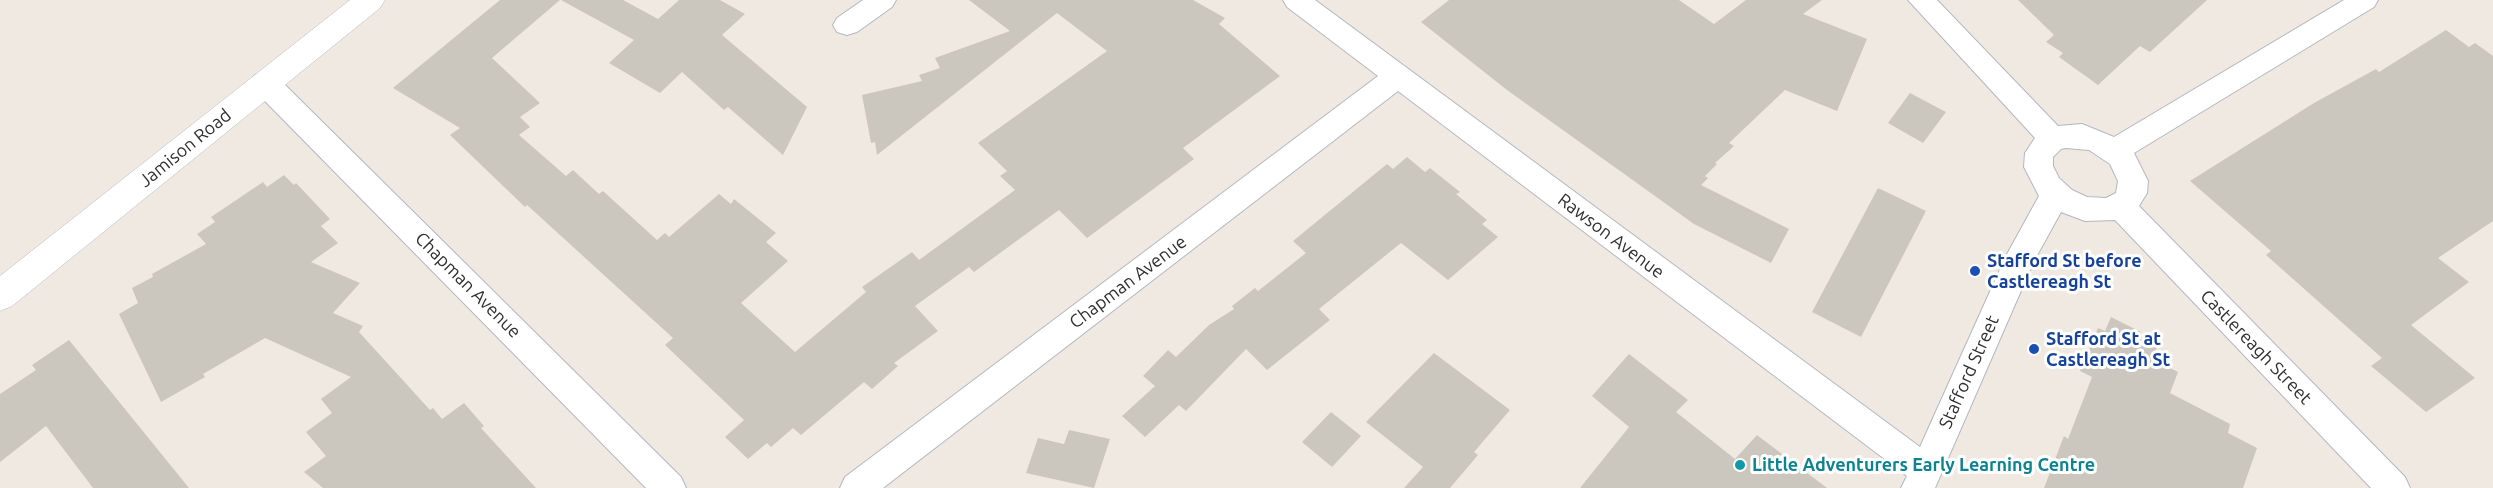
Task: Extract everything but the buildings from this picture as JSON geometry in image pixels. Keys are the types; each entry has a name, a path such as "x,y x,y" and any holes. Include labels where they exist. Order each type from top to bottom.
{"main road":[{"name":"Jamison Road","path":"0,296 370,0"}],"street":[{"path":"847,25 883,0"},
{"name":"Rawson Avenue","path":"1296,0 1922,480"},
{"path":"1921,0 2037,120 2052,139"},
{"path":"2114,151 2365,0"},
{"name":"Chapman Avenue","path":"857,488 1398,76"},
{"name":"Chapman Avenue","path":"265,83 669,488"},
{"path":"2082,136 2114,151 2125,162 2133,181 2129,198 2120,206 2108,210 2093,210 2069,203 2055,194 2044,180 2038,160 2042,148 2052,139 2082,136"},
{"name":"Stafford Street","path":"1922,480 2021,256 2055,194"},
{"name":"Castlereagh Street","path":"2120,206 2393,488"}],"place":[{"name":"Stafford St before Castlereagh St","path":"1975,271"},
{"name":"Stafford St at Castlereagh St","path":"2034,349"},
{"name":"Little Adventurers Early Learning Centre","path":"1740,465"}]}
